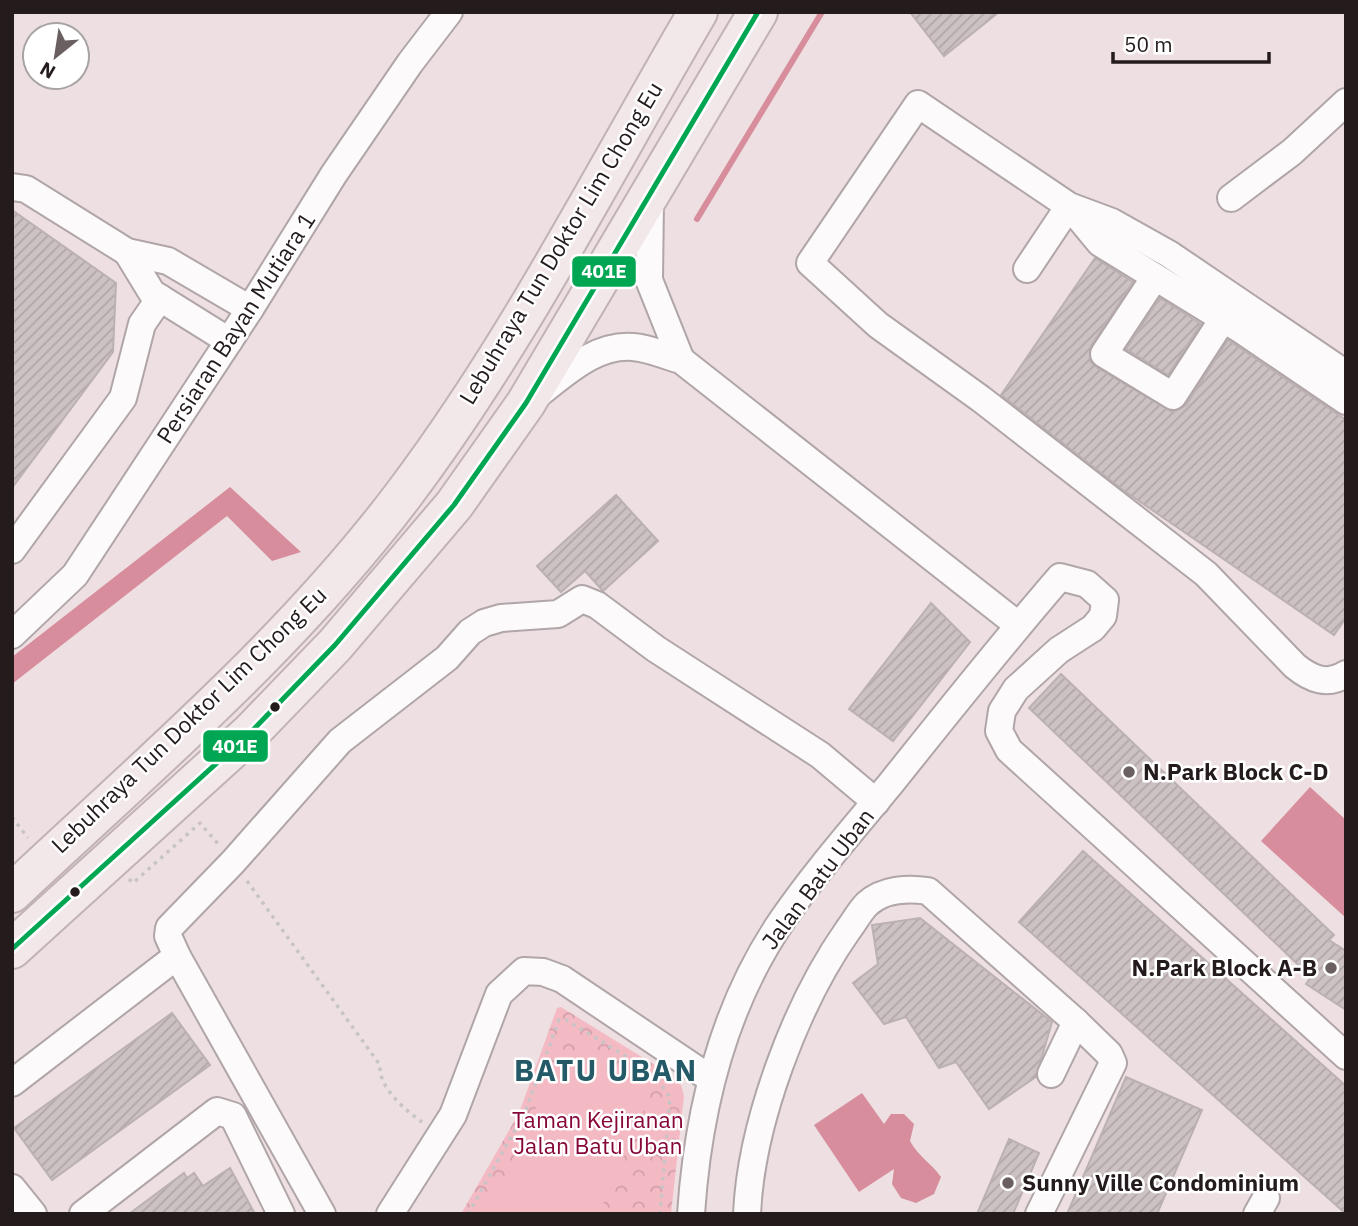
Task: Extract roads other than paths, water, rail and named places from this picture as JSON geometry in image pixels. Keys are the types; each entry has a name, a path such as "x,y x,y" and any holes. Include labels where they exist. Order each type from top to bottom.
{"highway":[{"name":"Lebuhraya Tun Doktor Lim Chong Eu","path":"12,893 297,622 403,495 503,349 698,12"},
{"name":"Lebuhraya Tun Doktor Lim Chong Eu","path":"12,949 251,732 335,645 454,505 526,403 758,12"}],"street":[{"name":"Persiaran Bayan Mutiara 1","path":"12,635 75,575 250,309 334,174 410,63 449,12"},
{"path":"1231,198 1292,152 1346,102"},
{"path":"1346,374 1168,254 1112,222 1069,206 918,104 810,263 878,324 981,399 1206,574 1295,666 1311,679 1330,681 1346,674"},
{"path":"12,187 26,189 127,252 168,261 250,309"},
{"path":"650,197 649,280 681,360"},
{"path":"1027,269 1069,206"},
{"path":"1069,206 1100,243 1223,319 1346,401"},
{"path":"127,252 152,293 229,341"},
{"path":"1155,277 1104,354 1173,396 1223,319"},
{"path":"12,550 123,398 142,324 160,298"},
{"path":"526,403 577,364 609,348 634,346 681,360 1018,625"},
{"name":"Jalan Batu Uban","path":"691,1214 699,1142 711,1079 729,1021 773,933 813,878 1060,577 1094,588 1105,600 1103,616 1093,628 1059,650 1016,689 1002,711 1000,721 999,731 1009,750 1346,1056"},
{"path":"322,1214 168,936 173,921 233,862 340,741 447,658 470,632 484,623 501,618 558,614 582,599 597,605 656,649 820,755 876,802"},
{"path":"747,1214 757,1139 778,1071 827,960 867,903 908,888 928,891 1076,1022 1109,1054 1113,1063 1040,1214"},
{"path":"12,1083 177,956"},
{"path":"390,1214 453,1115 499,994 524,971 544,972 562,979 711,1079"},
{"path":"1051,1074 1076,1022"},
{"path":"83,1214 217,1111 233,1116 281,1214"},
{"path":"12,1188 33,1214"}],"waterway":[{"path":"697,219 822,12"}],"place":[{"name":"N.Park Block C-D","path":"1129,772"},
{"name":"N.Park Block A-B","path":"1331,968"},
{"name":"Sunny Ville Condominium","path":"1008,1183"}],"district":[{"name":"BATU UBAN","path":"606,1071"}],"park label":[{"name":"Taman Kejiranan Jalan Batu Uban","path":"598,1133"}]}
